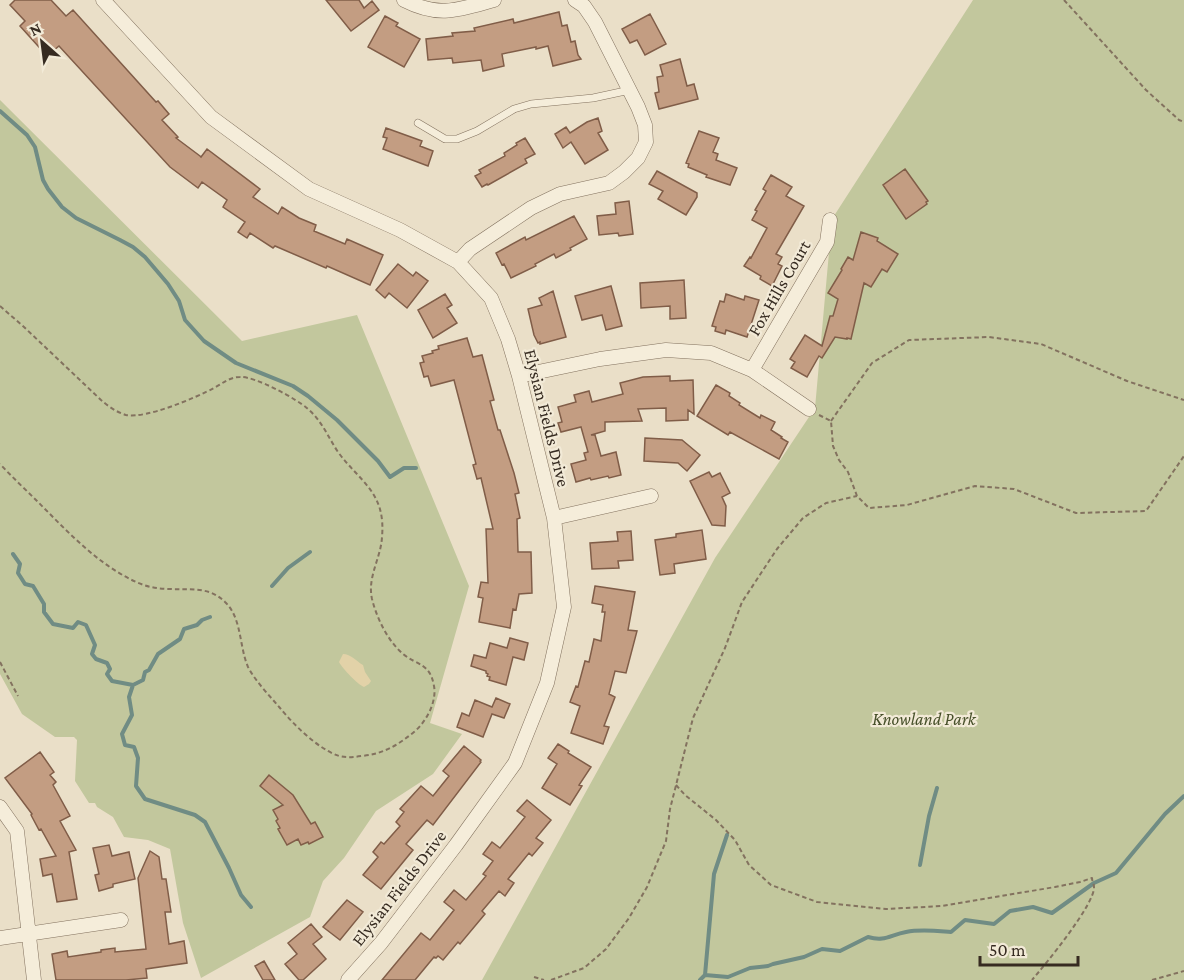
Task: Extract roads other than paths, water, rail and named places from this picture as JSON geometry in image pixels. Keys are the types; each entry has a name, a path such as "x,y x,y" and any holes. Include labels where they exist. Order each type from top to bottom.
{"street":[{"name":"Elysian Fields Drive","path":"103,0 211,117 309,189 400,230 458,262 490,298 508,339 519,376 555,518 564,607 547,683 515,763 388,934 348,980"},
{"path":"404,0 433,10 453,11 494,0"},
{"path":"458,262 470,249 531,208 560,194 609,183 638,158 646,142 645,125 638,106 595,22 584,6 575,0"},
{"name":"Fox Hills Court","path":"752,370 827,242 830,220"},
{"path":"519,376 600,359 666,350 711,353 752,370 809,409"},
{"path":"555,518 651,496"},
{"path":"0,807 17,831 34,980"},
{"path":"0,938 121,920"}],"lane":[{"path":"418,123 445,140 457,139 477,131 514,109 531,104 593,98 630,90"}],"waterway":[{"path":"0,111 27,135 35,147 43,180 62,207 76,218 133,247 145,257 179,301 185,320 204,341 236,363 293,386 308,396 337,420 378,461 390,477 404,468 416,468"},
{"path":"272,586 288,568 310,552"},
{"path":"13,554 20,564 18,573 25,584 33,586 44,604 44,612 53,624 73,628 78,622 86,625 95,645 92,654 96,659 107,663 110,669 107,674 112,681 133,685 143,680 145,672 149,670 158,654 180,639 184,629 197,625 210,617"},
{"path":"133,685 129,697 132,715 122,734 125,745 134,747 138,758 136,786 145,799 195,815 205,822 241,895 251,907"},
{"path":"920,865 937,788"},
{"path":"705,975 728,977 750,968 804,957 822,949 840,951 868,937 883,938 906,932 929,930 951,932 965,920 994,924 1010,911 1033,907 1052,913 1094,883 1116,873 1165,814 1184,796"},
{"path":"705,975 714,874 727,835"},
{"path":"700,980 705,975"}],"park label":[{"name":"Knowland Park","path":"924,719"}]}
